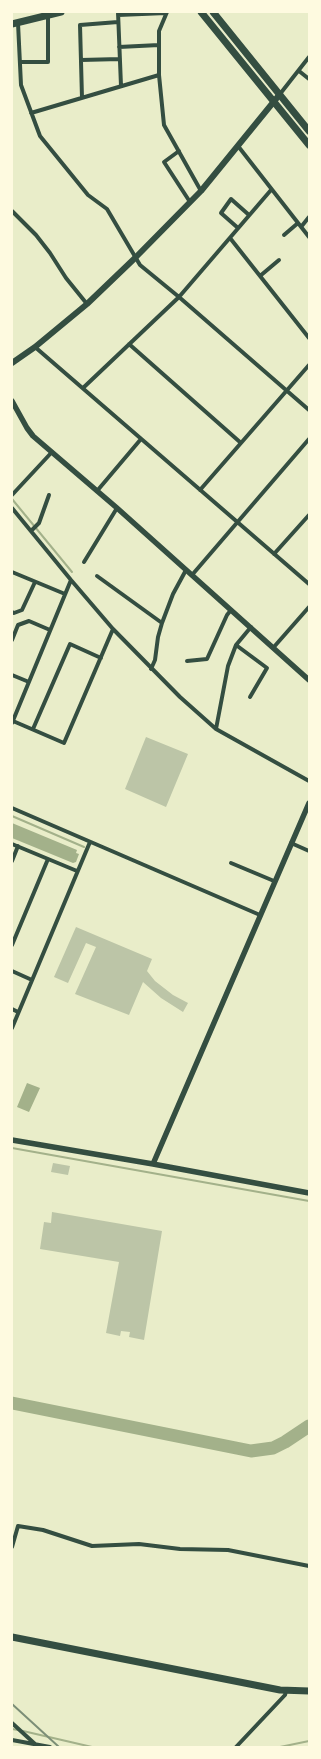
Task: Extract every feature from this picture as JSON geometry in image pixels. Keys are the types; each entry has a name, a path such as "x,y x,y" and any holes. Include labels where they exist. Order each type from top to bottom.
{"main road":[{"path":"15,23 61,12"},
{"path":"201,12 309,145"},
{"path":"213,12 309,131"},
{"path":"12,363 35,347 87,304 135,258 201,190 280,94"},
{"path":"12,1637 286,1691 309,1691"}],"street":[{"path":"121,86 118,13 166,12 159,31 159,75 164,125 201,190"},
{"path":"20,62 48,62 48,16"},
{"path":"82,98 80,25 118,22"},
{"path":"15,23 20,62 21,85 40,136 88,195 107,209 140,265 309,410"},
{"path":"119,47 159,45"},
{"path":"280,94 309,57"},
{"path":"81,60 120,59"},
{"path":"299,71 309,79"},
{"path":"32,113 159,75"},
{"path":"238,146 309,237"},
{"path":"179,151 164,162 190,202"},
{"path":"83,388 179,297 271,190"},
{"path":"238,228 221,212 231,200 249,215"},
{"path":"12,211 36,235 66,278 87,304"},
{"path":"284,235 309,217"},
{"path":"230,238 309,338"},
{"path":"260,276 279,260"},
{"path":"129,344 241,442"},
{"path":"35,347 309,584"},
{"path":"200,490 309,365"},
{"path":"12,401 27,428 52,452 117,508 309,680"},
{"path":"97,491 141,439"},
{"path":"192,575 309,439"},
{"path":"12,495 52,452"},
{"path":"31,531 38,524 49,495"},
{"path":"12,508 71,580 114,629 151,669 180,697 216,729 309,781"},
{"path":"84,562 117,508"},
{"path":"274,554 309,515"},
{"path":"151,669 155,660 158,637 162,623 186,570"},
{"path":"12,572 65,594"},
{"path":"97,576 162,623"},
{"path":"71,580 13,719 64,743 114,629"},
{"path":"12,612 14,613 22,610 35,582"},
{"path":"273,648 309,607"},
{"path":"187,661 207,660 227,615 231,610"},
{"path":"12,640 18,625 29,621 50,630"},
{"path":"216,729 228,666 236,645 251,627"},
{"path":"33,729 70,644 101,658"},
{"path":"236,645 267,668 250,697"},
{"path":"12,675 29,682"},
{"path":"153,1164 290,843 309,803"},
{"path":"12,808 260,915"},
{"path":"12,1028 90,842"},
{"path":"290,843 309,851"},
{"path":"12,844 77,871"},
{"path":"12,861 18,846"},
{"path":"12,945 48,859"},
{"path":"231,863 274,881"},
{"path":"12,972 32,980"},
{"path":"12,1009 18,1012"},
{"path":"12,1140 309,1193"},
{"path":"12,1547 18,1526 43,1530 92,1546 139,1544 180,1549 228,1550 309,1566"},
{"path":"236,1747 286,1691"},
{"path":"12,1723 37,1746"},
{"path":"12,1740 37,1746 50,1747"}],"shaded area":[{"path":"12,823 77,850 76,853 79,854 76,862 73,863 12,838"},
{"path":"27,1083 40,1088 29,1112 17,1107"}],"building":[{"path":"146,737 188,754 166,807 125,789"},
{"path":"76,927 152,959 147,971 155,981 173,995 188,1003 183,1012 161,998 143,982 129,1015 75,994 96,947 86,943 68,983 54,977"},
{"path":"53,1163 70,1166 68,1175 51,1172"},
{"path":"52,1212 162,1231 144,1340 129,1337 130,1332 121,1331 120,1336 106,1333 119,1262 40,1249 44,1222 51,1223"}],"waterway":[{"path":"12,499 72,572"},
{"path":"12,816 84,847"},
{"path":"12,1148 309,1201"},
{"path":"12,1403 251,1451 273,1448 309,1426"},
{"path":"12,1729 18,1730"},
{"path":"23,1731 92,1747"},
{"path":"280,1747 309,1741"}],"railway":[{"path":"12,1704 59,1747"}]}
